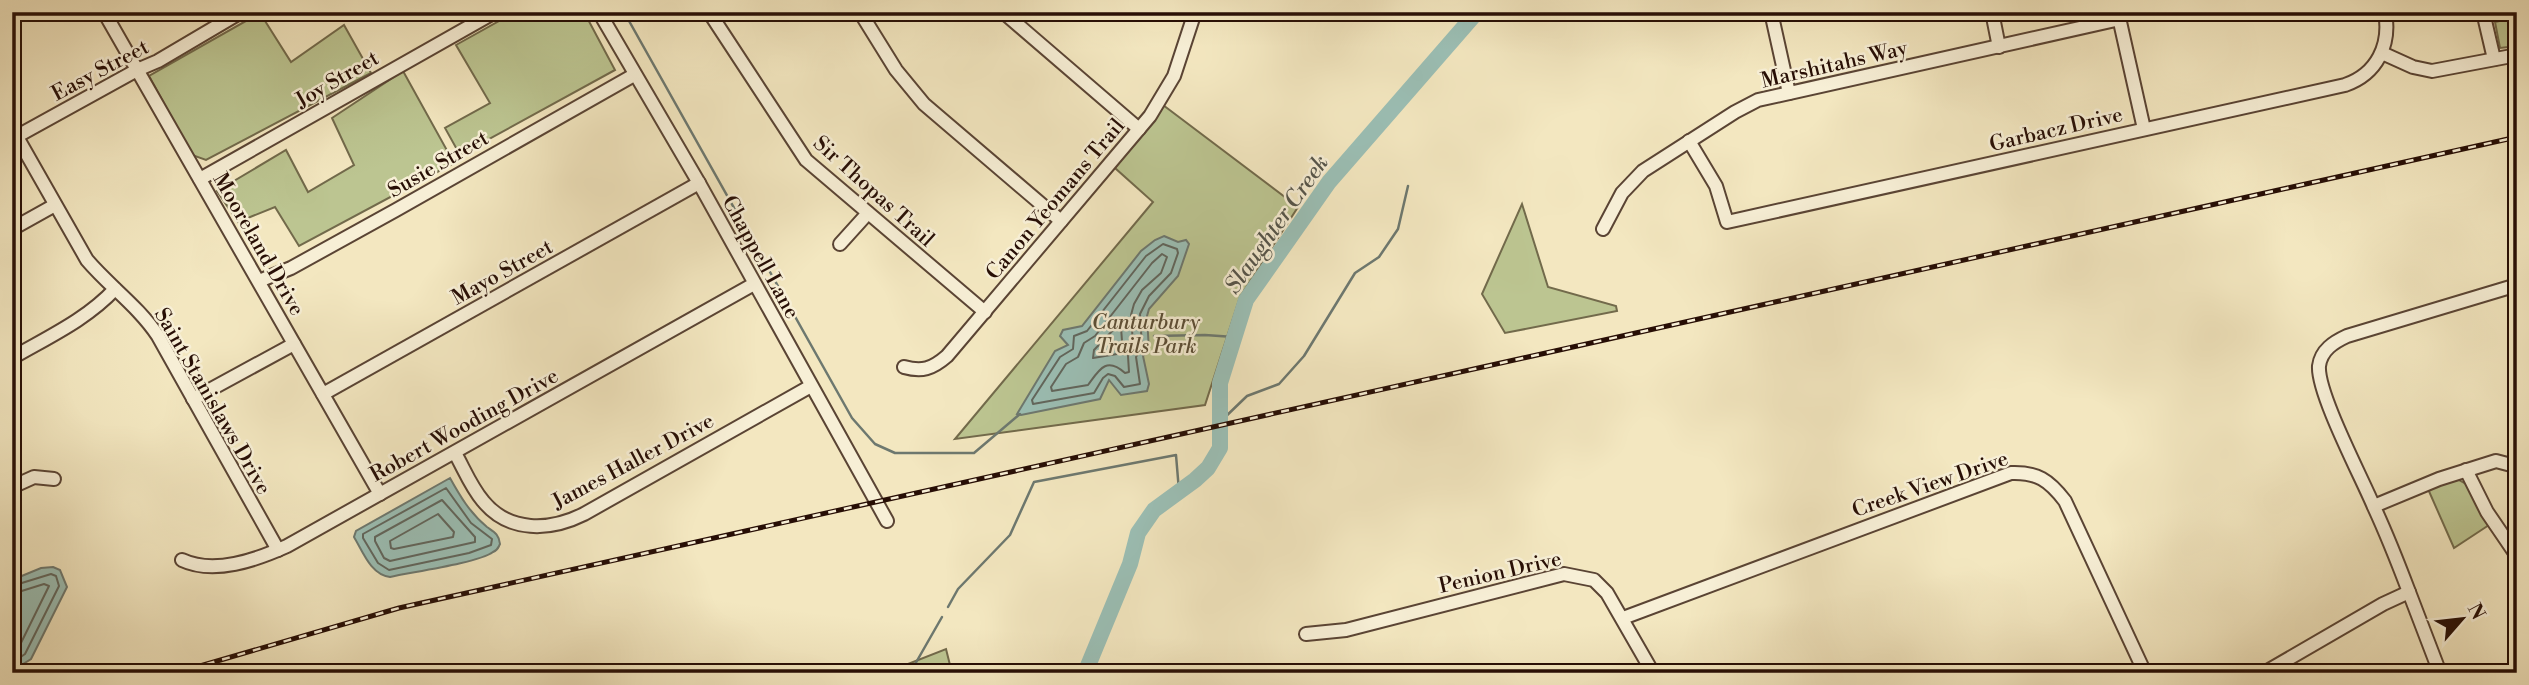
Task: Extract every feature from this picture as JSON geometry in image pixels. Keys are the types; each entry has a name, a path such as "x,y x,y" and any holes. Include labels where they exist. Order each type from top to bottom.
{"street":[{"name":"Mooreland Drive","path":"104,12 380,494"},
{"name":"Easy Street","path":"15,138 158,61 241,12"},
{"name":"Joy Street","path":"200,179 495,12"},
{"name":"Chappell Lane","path":"599,12 699,183 887,521"},
{"name":"Sir Thopas Trail","path":"709,12 799,152 812,166 985,312"},
{"path":"860,12 896,70 924,104 1061,221"},
{"path":"1003,12 1139,129"},
{"name":"Canon Yeomans Trail","path":"904,367 919,371 939,363 1139,129 1156,108 1174,76 1195,12"},
{"path":"1771,12 1789,93"},
{"path":"1992,12 1999,47"},
{"path":"2385,12 2386,35 2382,54 2413,67 2432,71 2517,55"},
{"path":"2483,12 2494,60"},
{"path":"2119,16 2144,129"},
{"name":"Marshitahs Way","path":"1603,229 1615,204 1635,178 1747,105 1789,93 1999,47 2119,16"},
{"name":"Garbacz Drive","path":"1689,141 1716,186 1727,222 2345,85 2366,75 2382,54"},
{"name":"Susie Street","path":"259,281 291,268 634,75"},
{"name":"Saint Stanislaws Drive","path":"15,138 87,260 148,321 278,550"},
{"name":"Mayo Street","path":"323,394 699,183"},
{"path":"12,229 55,205"},
{"path":"840,244 868,213"},
{"name":"Robert Wooding Drive","path":"182,560 204,567 218,566 278,550 754,284"},
{"path":"2440,673 2374,506 2322,385 2319,366 2323,354 2347,336 2517,285"},
{"path":"12,358 81,319 115,289"},
{"path":"193,399 293,344"},
{"name":"James Haller Drive","path":"455,453 481,498 502,517 536,527 560,524 584,514 811,386"},
{"path":"2374,506 2496,461 2515,466"},
{"path":"2466,470 2487,512 2517,556"},
{"name":"Creek View Drive","path":"1623,618 2011,472 2025,472 2039,475 2053,484 2065,501 2145,673"},
{"path":"12,486 34,477 54,479"},
{"path":"2503,535 2517,528"},
{"name":"Penion Drive","path":"1306,634 1346,630 1564,574 1594,580 1607,593 1653,673"},
{"path":"2263,673 2383,604 2409,592"}],"green space":[{"path":"515,12 584,12 615,70 460,155 445,128 490,103 456,45"},
{"path":"260,13 291,62 344,25 371,73 206,160 192,155 149,76"},
{"path":"2517,17 2517,46 2500,48 2495,22"},
{"path":"403,71 454,163 299,246 275,207 238,222 217,191 286,150 308,192 354,165 332,118"},
{"name":"Canturbury Trails Park","path":"1163,105 1298,207 1240,297 1205,405 955,439 1153,202 1115,168"},
{"path":"1522,204 1548,287 1616,306 1617,311 1505,333 1482,294"},
{"path":"2457,479 2466,484 2489,525 2454,548 2428,489"},
{"path":"946,649 952,673 885,673"}],"water":[{"path":"1164,236 1178,242 1186,240 1189,244 1178,276 1149,309 1147,316 1149,351 1143,356 1149,384 1147,391 1121,395 1109,380 1100,399 1017,414 1055,351 1068,345 1060,336 1063,330 1082,326 1141,251"},
{"path":"450,478 470,510 497,536 500,544 498,549 474,560 444,567 390,577 378,572 368,562 354,537 356,531"},
{"path":"53,567 60,570 67,587 31,659 12,671 12,580 41,568"}],"waterway":[{"path":"624,12 852,418 875,444 895,453 974,453 1020,414"},
{"name":"Slaughter Creek","path":"1085,673 1130,564 1138,533 1154,510 1208,468 1220,448 1220,383 1246,300 1329,182 1477,12"},
{"path":"1220,422 1247,396 1279,384 1304,356 1355,273 1379,257 1398,229 1408,186"},
{"path":"1154,336 1234,337"},
{"path":"948,607 958,589 1010,535 1034,482 1176,455 1179,491"},
{"path":"910,673 942,617"}],"railway":[{"path":"176,673 399,608 2517,137"}]}
